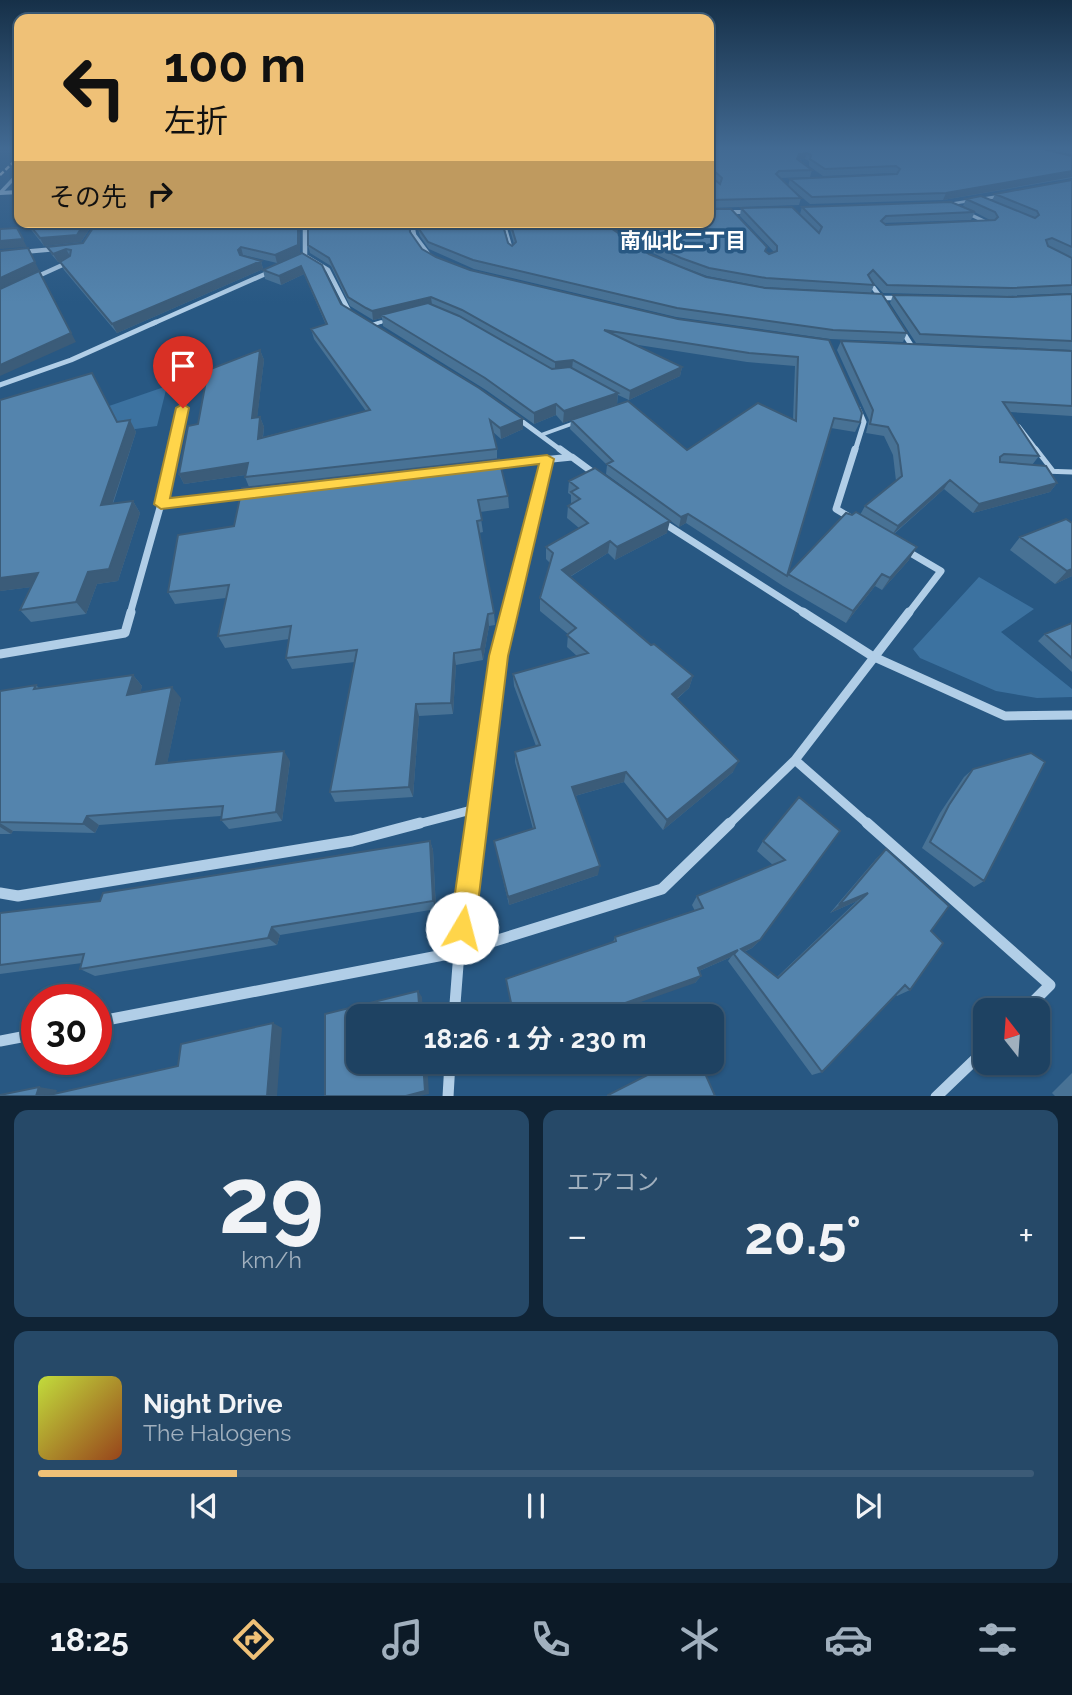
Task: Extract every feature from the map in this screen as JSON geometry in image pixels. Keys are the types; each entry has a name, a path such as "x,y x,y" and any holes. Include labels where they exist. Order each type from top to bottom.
{"street":[{"path":"930,205 978,200"},
{"path":"948,204 990,224 978,224"},
{"path":"714,212 767,211"},
{"path":"305,228 305,256"},
{"path":"413,228 422,250 440,261"},
{"path":"14,253 70,248"},
{"path":"296,260 305,256"},
{"path":"305,256 328,271 346,309 357,316"},
{"path":"36,278 71,261"},
{"path":"0,385 71,360 277,268 267,265"},
{"path":"870,283 888,308"},
{"path":"868,297 909,298"},
{"path":"894,318 913,348"},
{"path":"370,324 380,331"},
{"path":"901,348 926,349"},
{"path":"854,400 864,422 836,509 859,522"},
{"path":"512,414 603,480"},
{"path":"478,467 572,457"},
{"path":"455,1004 459,952 499,656 547,459"},
{"path":"0,654 125,633 161,504 258,493"},
{"path":"655,517 873,656 1005,716 1072,715"},
{"path":"112,1019 459,952 662,889 795,760 941,571 894,543"},
{"path":"795,760 1049,985 1037,998"},
{"path":"0,893 18,896 352,841 479,808"},
{"path":"0,1041 21,1037"},
{"path":"937,1096 973,1062"},
{"path":"448,1096 449,1074"}],"lane":[{"path":"979,200 989,205"},
{"path":"731,212 739,221"},
{"path":"506,228 513,250"},
{"path":"370,324 396,318"},
{"path":"161,504 188,384"},
{"path":"541,435 578,422"},
{"path":"1017,424 1053,471"},
{"path":"1040,471 1072,472"}],"shaded area":[{"path":"167,386 157,426 20,445 25,435"},
{"path":"979,577 1034,609 1001,632 1072,689 1072,697 1037,698 996,691 920,658 913,649"}],"building":[{"path":"969,200 991,200 1035,218 1039,215 1037,211 1010,200 1072,200 1072,247 1052,238 1046,240 1048,246 1072,258 1072,285 1011,288 887,285 873,270 868,275 874,285 766,278 709,268 681,258 648,243 627,228 714,228 714,209 731,209 767,247 765,251 769,254 777,251 777,246 741,208 792,207 819,233 822,227 802,207 951,202 975,212 886,216 881,221 886,225 995,220 998,217 995,212"},
{"path":"17,228 23,239 0,241 0,229"},
{"path":"32,228 81,228 77,235 40,238"},
{"path":"93,228 298,228 298,245 275,255 241,247 238,250 240,255 261,261 112,324 60,262 70,256 71,250 53,254 47,247 83,243"},
{"path":"308,228 410,228 422,249 470,270 678,319 829,340 862,413 860,422 834,418 787,576 688,514 681,517 607,464 613,461 571,420 628,401 687,450 758,403 796,421 798,357 749,353 604,330 682,367 630,391 573,360 555,362 462,310 431,297 372,311 348,297 329,258 308,245"},
{"path":"504,228 508,243 512,246 516,242 512,228 611,228 649,254 706,277 765,288 882,294 907,333 833,330 677,308 473,260 428,242 419,229"},
{"path":"28,248 35,262 0,278 0,251"},
{"path":"302,253 322,265 341,304 479,388 523,419 500,428 490,420 497,449 245,477 248,463 179,474 188,426 198,424 208,370 260,350 252,418 260,417 258,439 370,410 311,329 327,324 301,266 279,276 263,270"},
{"path":"39,271 71,333 0,365 0,289"},
{"path":"1072,294 1072,341 920,334 893,295 1012,297"},
{"path":"428,303 459,316 552,369 570,367 618,393 564,411 556,404 534,413 485,378 381,315"},
{"path":"841,341 1072,351 1072,406 1003,402 1039,456 1004,454 1000,457 1000,462 1046,466 1057,483 979,504 950,480 898,526 865,506 902,476 898,445 888,427 870,424 873,410"},
{"path":"92,373 117,422 130,420 101,505 133,501 109,569 88,572 76,602 20,610 38,573 0,578 0,400"},
{"path":"499,459 508,496 478,500 482,520 477,521 494,613 488,614 481,649 454,653 451,703 416,704 409,787 330,792 357,650 286,658 291,626 218,636 229,585 168,592 178,535 234,526 242,488"},
{"path":"595,468 670,521 617,547 610,541 562,570 651,645 654,644 693,676 672,694 739,761 667,820 626,772 572,787 600,866 508,897 494,841 535,828 515,752 540,745 513,674 588,653 567,635 576,628 540,598 553,553 546,547 588,523 568,506 580,499 571,492 578,488 569,481"},
{"path":"856,512 917,547 890,578 882,574 853,611 788,574 846,513 852,515"},
{"path":"1066,519 1072,523 1072,569 1067,571 1020,537"},
{"path":"1072,623 1072,658 1045,634"},
{"path":"133,675 127,695 172,687 156,764 284,751 276,812 221,820 223,806 87,816 83,824 0,822 0,691"},
{"path":"1031,753 1045,762 984,881 930,842 949,805 973,769"},
{"path":"799,797 840,831 760,940 741,949 778,978 868,893 839,905 886,849 949,906 931,931 943,943 910,990 905,985 822,1072 734,954 738,950 698,968 701,976 622,1004 511,1004 506,979 616,941 615,937 703,908 697,896 785,860 763,841"},
{"path":"430,841 433,901 272,927 268,938 80,969 84,954 0,965 0,913 100,901 103,893"},
{"path":"418,991 419,1004 365,1004"},
{"path":"346,1009 346,1074 424,1074 425,1091 406,1096 325,1096 325,1014"},
{"path":"273,1023 267,1096 45,1096 178,1066 181,1044"},
{"path":"649,1074 705,1074 715,1096 608,1096"},
{"path":"39,1087 36,1096 0,1096 0,1095"}],"district":[{"name":"南仙北二丁目","path":"683,241"}],"route":[{"path":"183,408 161,504 547,459 499,656 462,928"}]}
